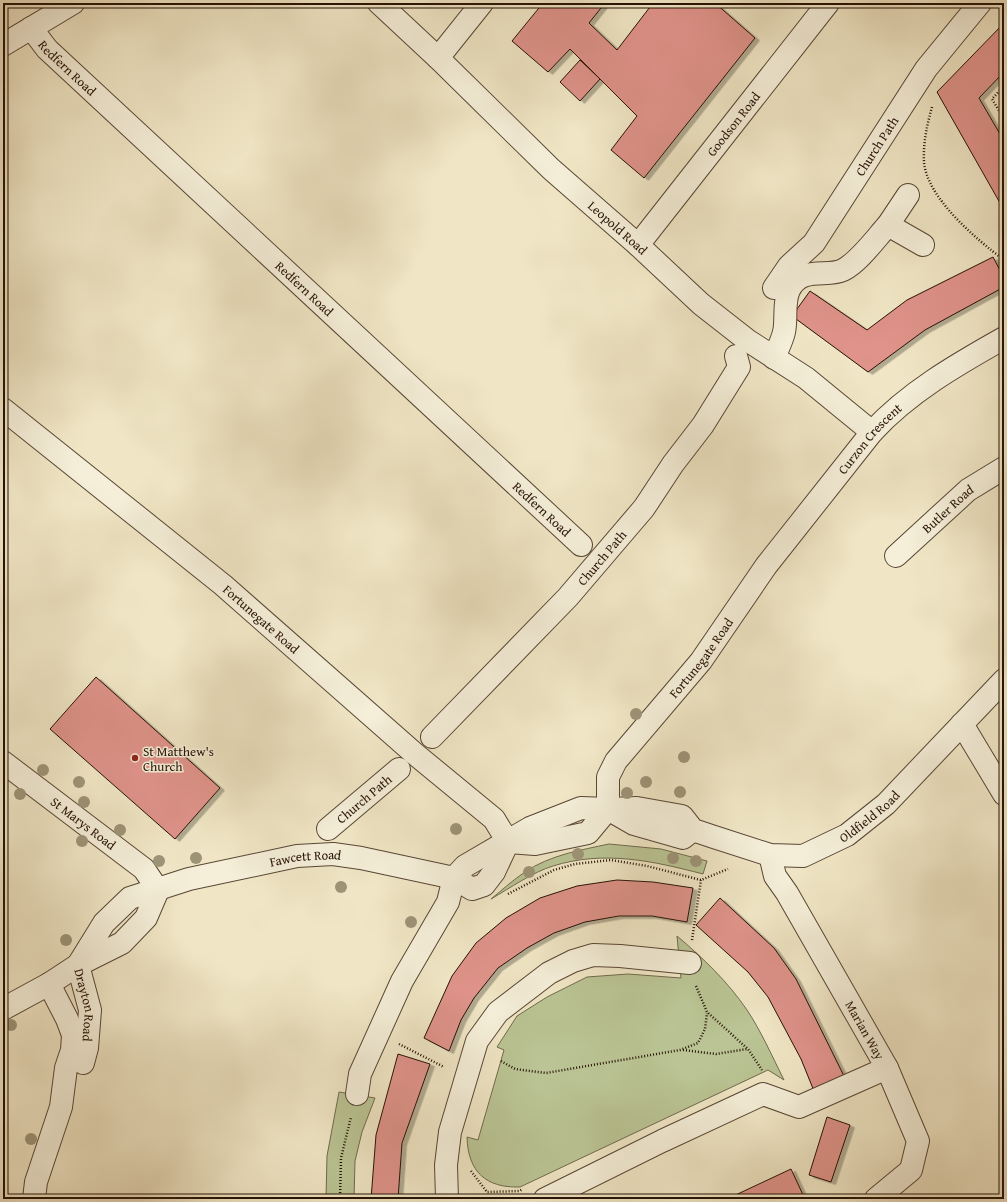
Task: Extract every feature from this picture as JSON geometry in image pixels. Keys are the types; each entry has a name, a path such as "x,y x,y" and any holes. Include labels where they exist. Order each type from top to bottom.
{"street":[{"path":"3,45 73,3"},
{"name":"Leopold Road","path":"379,3 438,58 551,169 638,245 701,304 735,332 811,382 872,432"},
{"path":"438,58 482,3"},
{"name":"Goodson Road","path":"638,245 828,3"},
{"name":"Church Path","path":"774,288 789,266 814,243 926,69 980,3"},
{"name":"Redfern Road","path":"31,28 47,49 582,545"},
{"path":"774,358 784,333 785,309 789,291 794,283 806,275 842,271 852,264 888,225 908,195"},
{"path":"888,225 923,245"},
{"name":"Curzon Crescent","path":"811,510 872,432 890,413 938,376 1004,338"},
{"name":"Church Path","path":"432,737 568,597 644,508 673,464 703,425 736,363"},
{"name":"Fortunegate Road","path":"3,409 224,585 415,754 494,819 508,842"},
{"name":"Butler Road","path":"896,556 968,490 1004,468"},
{"name":"Fortunegate Road","path":"608,809 608,777 616,762 701,661 766,566 811,510"},
{"name":"Oldfield Road","path":"608,809 637,808 682,816 693,830 770,856 804,856 847,835 886,804 1004,680"},
{"path":"962,724 1004,794"},
{"name":"St Marys Road","path":"3,762 144,869 158,890"},
{"name":"Church Path","path":"328,829 399,768"},
{"path":"508,842 530,828 580,808 608,809"},
{"name":"Fawcett Road","path":"158,890 189,878 316,854 341,854 454,878 472,890 484,885 494,872 508,842"},
{"name":"Marian Way","path":"770,856 775,876 787,892 887,1068 918,1141 911,1170 876,1199"},
{"path":"357,1094 360,1074 402,981 448,902 454,878"},
{"name":"Drayton Road","path":"34,1199 36,1182 61,1107 81,1070 87,1048 90,1010 78,965 122,943 146,918 158,890"},
{"path":"446,1199 446,1165 450,1132 477,1041 498,1012 537,982 567,964 593,955 620,956 690,963"},
{"path":"3,1009 22,997 49,984 78,965"},
{"name":"Drayton Road","path":"49,984 67,1019 73,1035 72,1050 66,1068 61,1107"},
{"path":"545,1199 662,1141 763,1094 799,1107 887,1068"}],"path":[{"path":"1004,86 992,99 1004,119"},
{"path":"933,100 924,143 924,163 928,178 942,204 1004,260"},
{"path":"504,897 554,870 575,864 610,860 647,866 701,880 728,869"},
{"path":"701,880 692,930 690,963 691,974 707,1012 748,1049 762,1071"},
{"path":"680,1050 698,1043 705,1029 707,1012"},
{"path":"398,1044 466,1078"},
{"path":"501,1061 516,1069 546,1073 588,1064 680,1050 691,1049 702,1053 716,1054 748,1049"},
{"path":"340,1199 341,1158 357,1094"},
{"path":"470,1170 488,1192 519,1191 526,1188"}],"green space":[{"path":"609,844 661,849 707,861 703,874 666,865 628,859 610,858 572,861 538,872 491,899 521,875 545,861 566,854"},
{"path":"677,936 715,971 740,1000 757,1026 784,1080 768,1070 520,1187 498,1185 481,1176 471,1160 467,1137 478,1140 504,1050 497,1047 517,1016 547,997 587,977 628,974 681,978"},
{"path":"339,1092 375,1098 362,1132 355,1161 354,1199 326,1199 327,1156"}],"building":[{"path":"543,3 605,3 589,23 617,50 653,3 715,3 755,38 644,178 611,150 637,116 570,49 548,72 512,41"},
{"path":"1004,23 1004,72 979,98 1004,141 1004,210 937,92"},
{"path":"580,60 600,79 580,101 560,82"},
{"path":"993,257 1004,278 1004,287 925,330 868,372 792,316 810,291 867,330 907,300"},
{"name":"St Matthew's Church","path":"96,677 220,788 175,839 50,729"},
{"path":"617,880 653,882 693,888 687,922 652,916 619,916 585,922 554,933 527,948 498,968 474,998 461,1020 449,1051 424,1038 452,976 476,943 506,918 540,898 577,886"},
{"path":"720,898 774,948 796,979 845,1078 814,1091 801,1059 768,997 748,972 696,925"},
{"path":"398,1054 430,1064 402,1143 398,1199 371,1199 376,1135"},
{"path":"827,1117 850,1125 831,1182 809,1175"},
{"path":"791,1169 804,1197 800,1199 727,1199"}],"place":[{"name":"St Matthew's Church","path":"135,758"}]}
